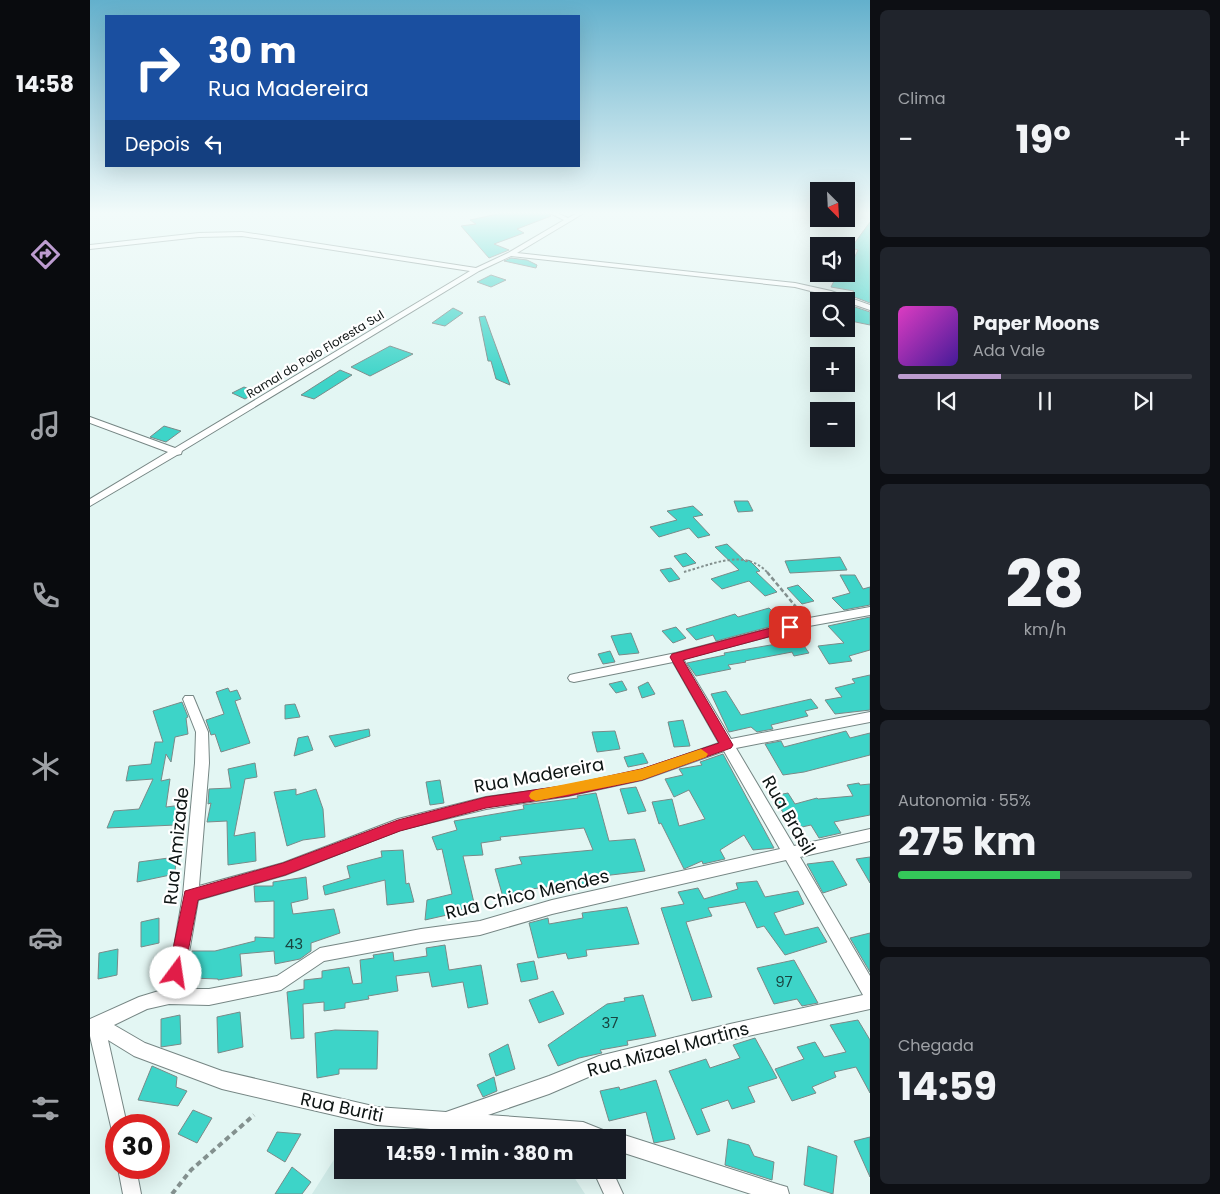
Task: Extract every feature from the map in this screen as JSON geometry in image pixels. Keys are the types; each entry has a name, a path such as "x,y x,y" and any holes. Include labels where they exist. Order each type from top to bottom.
{"street":[{"path":"469,269 477,270"},
{"path":"645,269 795,285 828,293 870,308"},
{"name":"Ramal do Polo Floresta Sul","path":"90,503 178,452 477,270"},
{"path":"90,420 178,452"},
{"path":"574,678 676,657 809,622 870,611"},
{"name":"Rua Brasil","path":"676,657 870,991"},
{"name":"Rua Amizade","path":"169,996 182,947 191,896 202,763 202,732 189,699"},
{"name":"Rua Madereira","path":"191,896 285,869 398,825 486,803 568,791 642,774 727,745 870,717"},
{"name":"Rua Chico Mendes","path":"92,1025 145,1002 169,996 209,997 246,992 281,983 320,955 421,936 480,928 552,907 870,835"},
{"name":"Rua Mizael Martins","path":"443,1122 549,1085 599,1064 730,1032 870,1001"},
{"path":"92,1025 115,1114"},
{"name":"Rua Buriti","path":"92,1025 140,1050 222,1080 377,1116 526,1129"},
{"path":"626,1145 780,1194"},
{"path":"129,1179 132,1194"},
{"path":"606,1179 614,1194"}],"path":[{"path":"684,572 737,559 753,560 770,576 809,622"},
{"path":"172,1194 191,1170 254,1115"}],"shaded area":[{"path":"334,1160 334,1179 575,1179 585,1194 312,1194"}],"building":[{"path":"855,269 870,269 870,303 855,297 854,291 831,287 834,282 855,282"},
{"path":"491,275 506,280 491,287 477,282"},
{"path":"855,307 870,312 870,325 855,322"},
{"path":"453,308 463,313 445,326 432,323"},
{"path":"485,316 510,385 496,379 491,361 488,361 479,317"},
{"path":"390,346 413,354 370,376 351,367"},
{"path":"340,370 352,375 314,399 301,395"},
{"path":"244,387 257,392 245,399 232,393"},
{"path":"164,426 181,431 166,442 150,437"},
{"path":"734,501 748,501 753,511 738,512"},
{"path":"693,506 703,515 693,517 710,535 698,538 689,528 659,537 650,527 677,520 667,511"},
{"path":"727,544 746,562 749,560 760,571 756,572 777,592 765,596 749,581 722,589 711,579 739,570 715,547"},
{"path":"686,553 696,563 683,567 674,556"},
{"path":"840,557 847,570 790,573 785,561"},
{"path":"671,568 680,579 669,582 660,570"},
{"path":"840,575 855,575 863,589 870,587 870,605 844,610 832,598 850,593"},
{"path":"798,585 814,601 802,604 787,588"},
{"path":"769,608 784,623 716,641 713,635 696,640 686,629 735,614 738,617"},
{"path":"870,617 870,650 849,656 852,661 829,664 818,646 844,643 828,626"},
{"path":"676,627 686,638 673,643 662,631"},
{"path":"631,633 639,653 619,655 611,636"},
{"path":"800,640 809,653 794,656 792,652 745,661 728,665 731,669 696,676 687,663 725,655 724,653"},
{"path":"610,651 615,662 603,664 598,654"},
{"path":"870,675 870,710 835,714 825,700 842,697 835,688 855,683 852,679"},
{"path":"622,681 627,690 616,693 609,684"},
{"path":"648,682 655,694 642,698 638,687"},
{"path":"228,688 230,692 237,690 241,699 235,701 250,743 221,752 215,734 211,735 206,720 224,714 216,692"},
{"path":"726,691 741,715 811,699 818,708 805,711 808,716 771,725 773,729 757,732 751,727 729,732 711,694"},
{"path":"182,702 188,717 186,718 188,734 175,737 171,762 166,754 161,781 170,779 166,807 182,805 176,825 107,828 114,811 139,809 153,779 126,781 129,766 151,764 155,742 163,742 153,711"},
{"path":"295,704 300,717 285,719 285,705"},
{"path":"683,720 690,746 674,747 668,722"},
{"path":"369,729 370,736 335,747 329,736"},
{"path":"615,731 620,749 597,752 592,732"},
{"path":"846,731 850,738 870,733 870,755 804,772 783,775 765,744 781,741 784,747"},
{"path":"308,736 313,750 294,756 298,738"},
{"path":"643,753 648,763 628,767 624,757"},
{"path":"723,754 774,848 753,850 744,835 720,850 725,859 703,864 702,861 684,869 661,823 659,824 652,802 672,799 679,826 705,819 689,790 674,797 665,779 683,775 679,769 702,765 700,762"},
{"path":"255,763 257,777 245,779 234,836 255,832 256,861 228,865 227,821 207,822 211,803 208,804 209,789 231,788 228,769"},
{"path":"440,780 444,803 430,805 426,782"},
{"path":"859,783 860,785 870,784 870,815 834,822 841,833 819,838 811,825 793,829 773,796 788,793 795,804 817,798 853,796 847,785"},
{"path":"636,787 646,811 628,814 620,789"},
{"path":"296,789 296,795 316,789 323,809 325,837 303,840 287,846 274,792"},
{"path":"596,793 609,841 635,839 645,871 594,877 596,883 580,885 579,883 523,890 524,893 503,897 495,869 522,864 519,857 593,850 584,828 500,837 501,840 481,843 483,855 463,856 475,907 446,912 447,915 425,920 427,900 452,894 442,849 437,850 432,837 457,830 454,821 524,809 523,805 578,798 577,796"},
{"path":"403,850 406,884 409,883 414,902 387,905 385,880 325,895 323,886 350,878 347,866 382,857 381,851"},
{"path":"176,857 175,874 137,882 139,862"},
{"path":"870,857 870,883 856,859"},
{"path":"833,861 847,885 823,893 807,864"},
{"path":"306,877 308,899 291,903 293,914 334,909 340,933 311,943 311,951 300,959 275,964 274,951 240,954 242,976 218,980 192,978 192,951 215,951 255,941 255,937 274,938 274,901 255,902 254,886 273,886 273,882"},
{"path":"757,881 765,897 798,891 804,904 774,913 785,935 818,927 827,942 785,955 764,926 757,928 745,902 708,908 712,916 686,922 712,997 692,1001 661,908 684,904 678,892 698,888 704,899 738,889 736,883"},
{"path":"627,907 639,944 586,950 587,956 568,959 566,953 538,958 529,923 548,918 549,924 583,918 582,913"},
{"path":"159,918 159,943 141,947 141,922"},
{"path":"870,933 870,972 850,938"},
{"path":"445,945 449,970 481,965 488,1004 468,1008 463,982 432,987 429,972 396,976 398,991 368,996 369,999 345,1003 345,1008 324,1011 324,1002 303,1004 304,1038 291,1039 287,992 304,989 304,980 322,978 322,971 349,967 353,984 362,983 360,960 374,958 373,955 393,952 394,961 427,956 426,948"},
{"path":"118,949 117,975 98,979 99,953"},
{"path":"794,960 818,1003 802,1006 797,999 774,1004 757,968"},
{"path":"534,961 538,979 521,982 517,964"},
{"path":"553,991 564,1014 539,1023 529,1000"},
{"path":"643,995 656,1036 627,1041 628,1045 600,1050 602,1053 579,1058 558,1066 548,1045 607,1004 625,1001 624,998"},
{"path":"240,1012 243,1047 218,1053 217,1017"},
{"path":"180,1015 181,1044 161,1047 161,1019"},
{"path":"858,1020 870,1040 870,1093 856,1067 834,1072 836,1077 812,1087 816,1093 792,1101 775,1069 804,1059 797,1047 815,1042 824,1057 846,1052 830,1025"},
{"path":"335,1030 378,1031 377,1069 339,1069 339,1074 317,1078 315,1033"},
{"path":"755,1038 777,1078 748,1087 755,1102 732,1109 728,1100 701,1109 710,1131 697,1135 669,1071 706,1059 710,1068 740,1058 733,1045"},
{"path":"508,1044 515,1069 496,1076 489,1054"},
{"path":"152,1066 177,1077 176,1087 187,1091 178,1106 138,1100"},
{"path":"494,1077 497,1091 483,1097 477,1085"},
{"path":"656,1080 675,1139 654,1143 646,1112 609,1121 600,1091 619,1087 620,1090"},
{"path":"193,1110 212,1118 197,1143 178,1134"},
{"path":"277,1132 301,1134 285,1162 267,1151"},
{"path":"870,1137 870,1177 854,1141"},
{"path":"728,1139 749,1145 754,1156 774,1162 772,1180 725,1165"},
{"path":"808,1146 837,1156 833,1194 804,1185"},
{"path":"292,1167 311,1182 302,1194 275,1194"}],"slow traffic":[{"path":"536,796 568,791 642,774 701,754"}],"route":[{"path":"176,973 191,896 285,869 398,825 486,803 568,791 642,774 727,745 676,657 790,627"}]}
